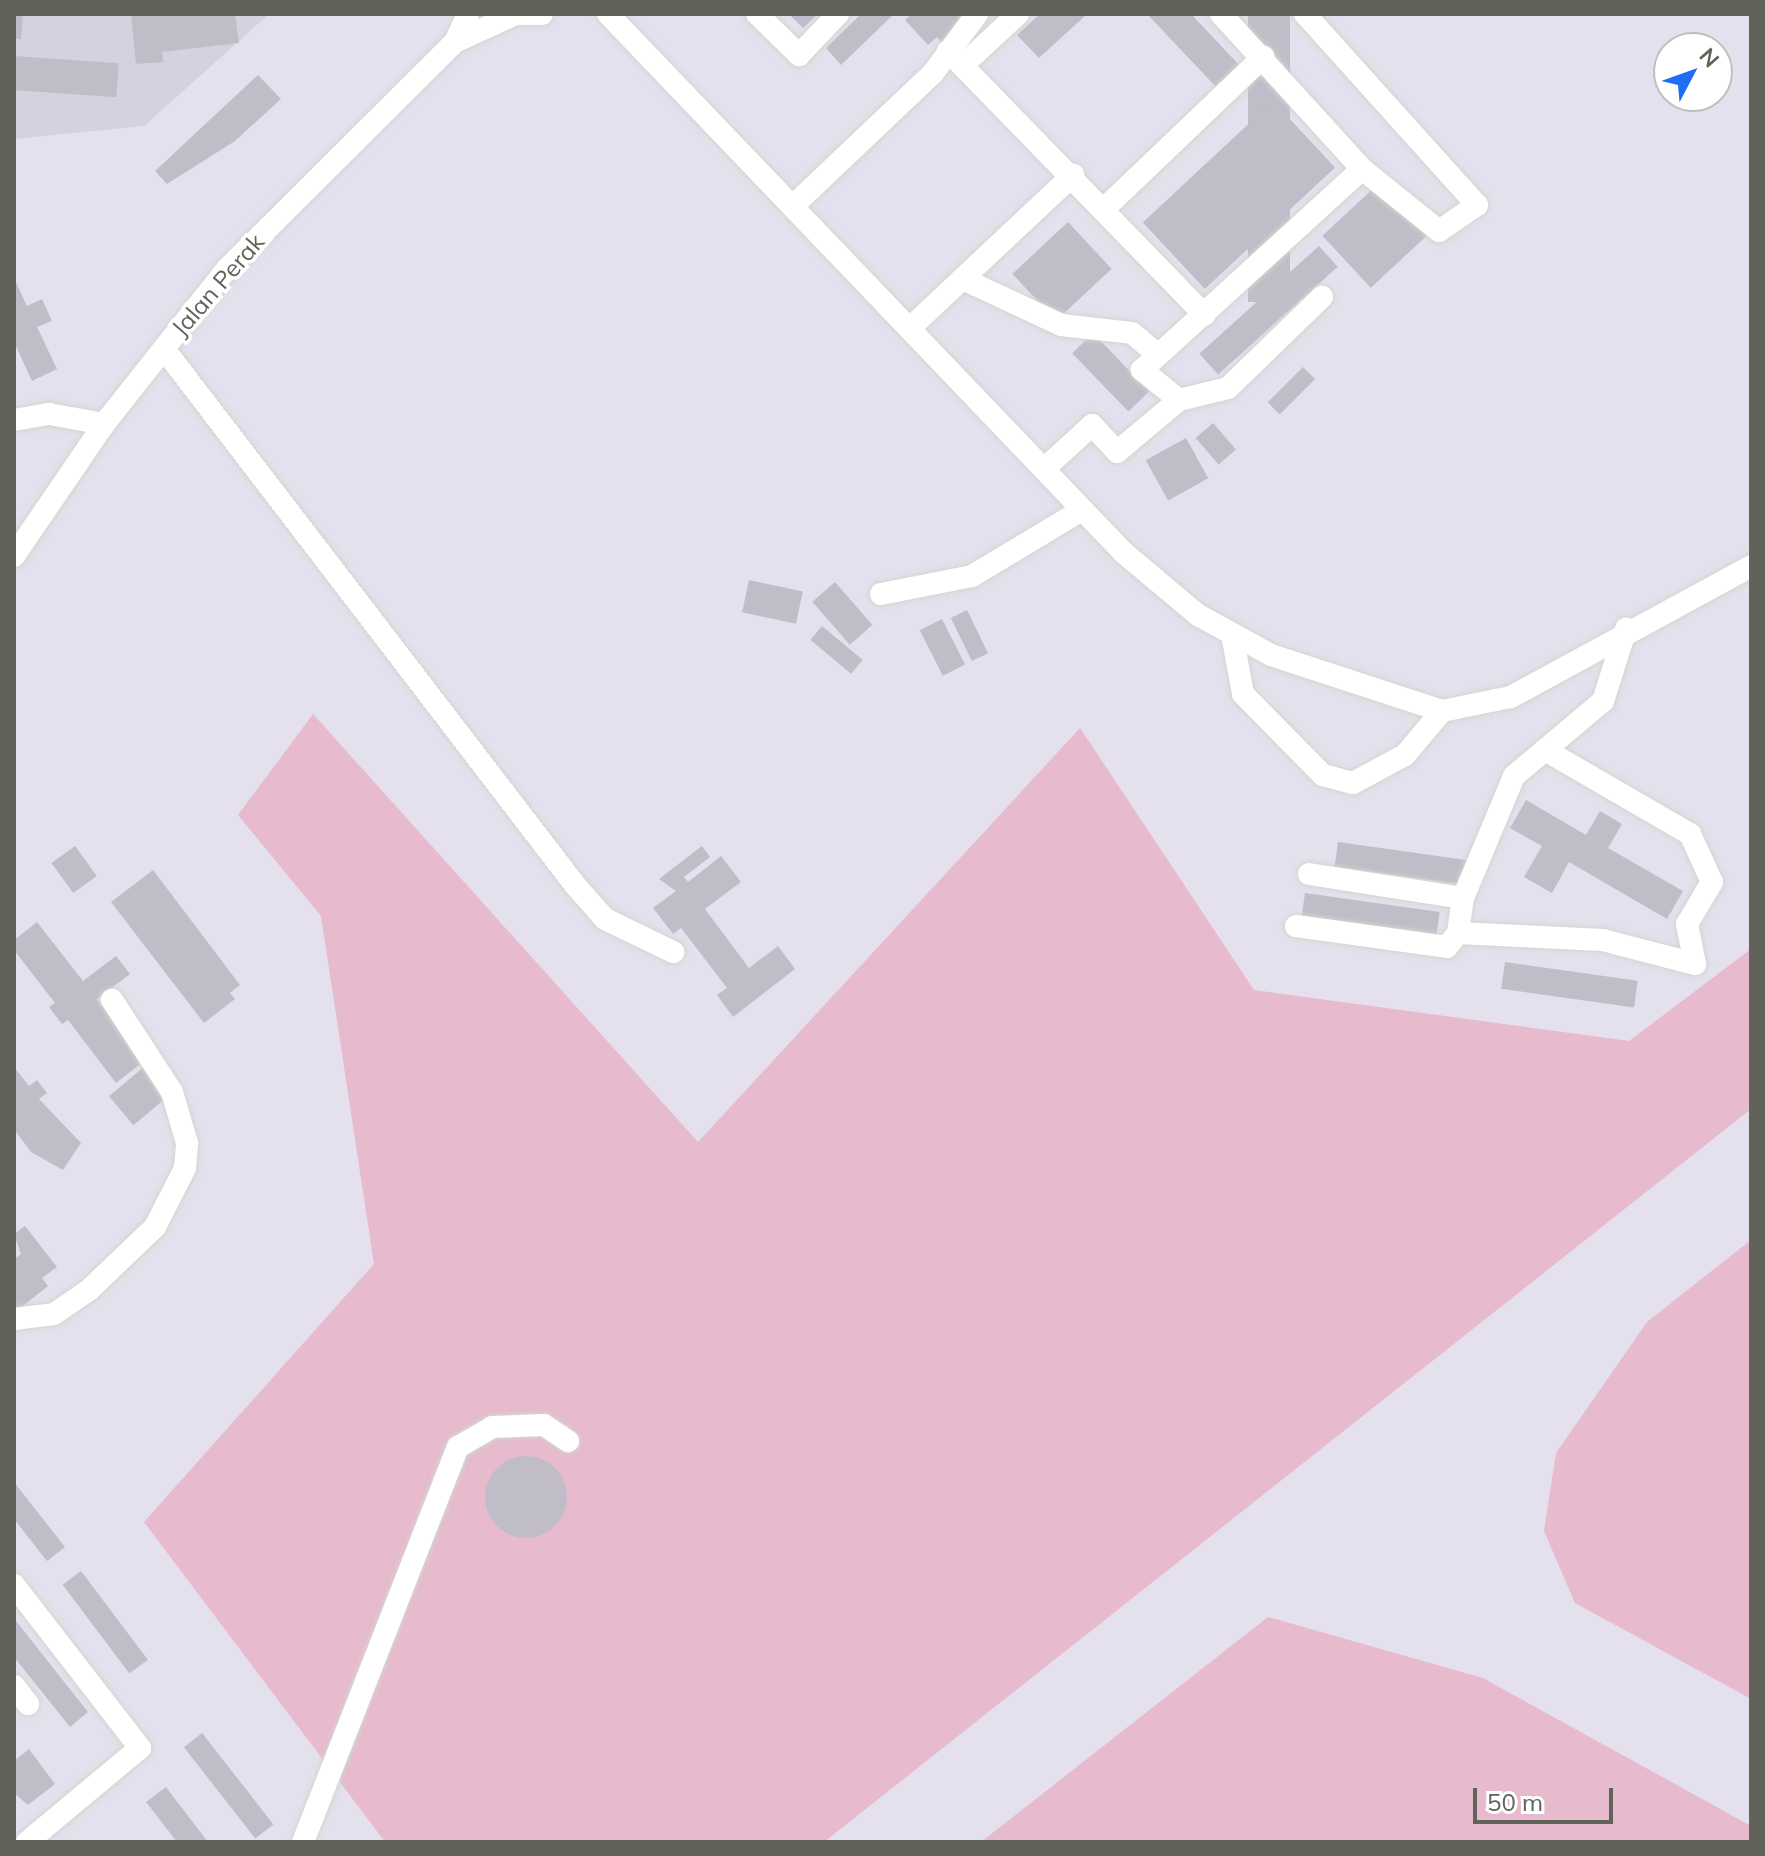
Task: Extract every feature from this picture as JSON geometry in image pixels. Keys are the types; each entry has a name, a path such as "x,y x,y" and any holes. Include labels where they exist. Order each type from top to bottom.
{"street":[{"name":"Jalan Perak","path":"455,42 468,14"},
{"name":"Jalan Perak","path":"14,556 104,424 227,269 455,42 506,16 542,14"},
{"path":"608,14 1124,553 1232,634 1271,655 1442,711 1511,697 1626,629 1751,566"},
{"path":"757,14 799,55 838,14"},
{"path":"955,58 977,14"},
{"path":"793,206 955,58 1018,14"},
{"path":"1221,14 1362,169 1439,231 1477,205 1305,14"},
{"path":"1105,208 1263,57"},
{"path":"955,58 1073,175 1205,315"},
{"path":"1179,400 1142,370 1362,169"},
{"path":"910,328 1073,175"},
{"path":"963,279 1061,325 1132,333 1158,355"},
{"path":"1044,469 1092,425 1117,452 1179,400 1228,388 1322,297"},
{"path":"164,349 575,885 605,919 673,952"},
{"path":"14,420 49,414 104,424"},
{"path":"881,594 972,576 1082,510"},
{"path":"1296,926 1447,947 1458,933 1463,898 1514,776 1603,701 1626,629"},
{"path":"1232,634 1243,694 1323,775 1353,783 1405,755 1442,711"},
{"path":"1458,933 1603,940 1695,964 1687,924 1712,882 1690,834 1545,750"},
{"path":"1309,874 1463,898"},
{"path":"14,1319 54,1314 89,1290 155,1227 185,1168 187,1143 172,1092 112,1000"},
{"path":"303,1842 458,1447 492,1427 544,1425 568,1441"},
{"path":"14,1585 140,1748 27,1842"},
{"path":"14,1686 28,1704"}],"shaded area":[{"path":"14,14 269,14 144,126 14,139"},
{"path":"313,714 698,1142 1080,728 1254,990 1629,1041 1751,949 1751,1109 824,1842 385,1842 144,1522 374,1264 321,916 238,815"},
{"path":"1751,1240 1751,1699 1575,1603 1544,1531 1556,1453 1647,1322"},
{"path":"1268,1617 1483,1678 1751,1826 1751,1842 981,1842"}],"building":[{"path":"14,14 23,14 21,39 14,39"},
{"path":"131,14 235,14 239,43 162,52 163,62 136,64"},
{"path":"789,14 818,14 803,28"},
{"path":"861,14 894,14 841,65 826,48"},
{"path":"912,14 963,14 942,43 937,37 928,45 905,20"},
{"path":"1040,14 1087,14 1039,58 1017,35"},
{"path":"1147,14 1191,14 1242,68 1219,90"},
{"path":"1248,14 1290,14 1290,302 1248,302"},
{"path":"14,56 119,63 116,97 14,90"},
{"path":"258,75 281,99 235,141 167,184 155,171"},
{"path":"1273,101 1335,168 1205,289 1143,222"},
{"path":"1378,184 1426,236 1371,288 1322,236"},
{"path":"1068,222 1112,269 1056,321 1012,274"},
{"path":"1319,246 1338,267 1218,375 1199,354"},
{"path":"14,278 27,306 42,299 52,321 37,327 57,369 32,381 14,342"},
{"path":"1093,333 1149,391 1128,411 1072,353"},
{"path":"1303,367 1315,379 1280,414 1268,402"},
{"path":"1213,423 1236,449 1219,465 1196,438"},
{"path":"1186,438 1208,478 1168,501 1146,460"},
{"path":"749,580 803,591 796,624 742,612"},
{"path":"835,582 872,625 850,645 812,602"},
{"path":"967,610 988,653 972,661 951,618"},
{"path":"942,619 965,664 943,676 920,630"},
{"path":"822,626 863,660 851,674 810,640"},
{"path":"1526,800 1586,835 1600,811 1622,824 1608,848 1683,891 1667,919 1569,862 1552,893 1524,877 1542,846 1510,828"},
{"path":"1338,842 1470,861 1466,885 1335,867"},
{"path":"75,846 97,876 73,893 52,863"},
{"path":"702,846 710,857 684,877 688,882 721,856 741,882 705,909 749,968 778,946 795,969 733,1017 717,995 727,988 681,928 673,934 653,908 676,891 659,879"},
{"path":"153,870 240,985 230,993 235,999 204,1023 111,902"},
{"path":"1305,893 1440,912 1436,938 1301,919"},
{"path":"37,922 83,981 116,956 130,974 97,999 144,1061 116,1083 68,1020 62,1024 49,1007 55,1003 14,950 14,940"},
{"path":"1505,962 1638,981 1634,1007 1501,989"},
{"path":"145,1066 169,1095 133,1125 109,1096"},
{"path":"14,1067 29,1086 37,1080 47,1093 39,1099 81,1143 63,1170 31,1152 14,1129"},
{"path":"25,1226 57,1267 42,1278 48,1286 14,1313 14,1259 21,1254 14,1234"},
{"path":"526,1456 542,1460 555,1468 563,1481 567,1497 563,1513 555,1526 542,1534 526,1538 510,1534 497,1526 489,1513 485,1497 489,1481 497,1468 510,1460"},
{"path":"14,1482 65,1547 47,1561 14,1519"},
{"path":"81,1571 148,1660 129,1673 63,1585"},
{"path":"16,1621 88,1712 70,1727 14,1657"},
{"path":"202,1733 273,1824 255,1839 184,1747"},
{"path":"29,1749 55,1784 28,1805 14,1793 14,1761"},
{"path":"166,1787 208,1842 177,1842 146,1802"}]}
